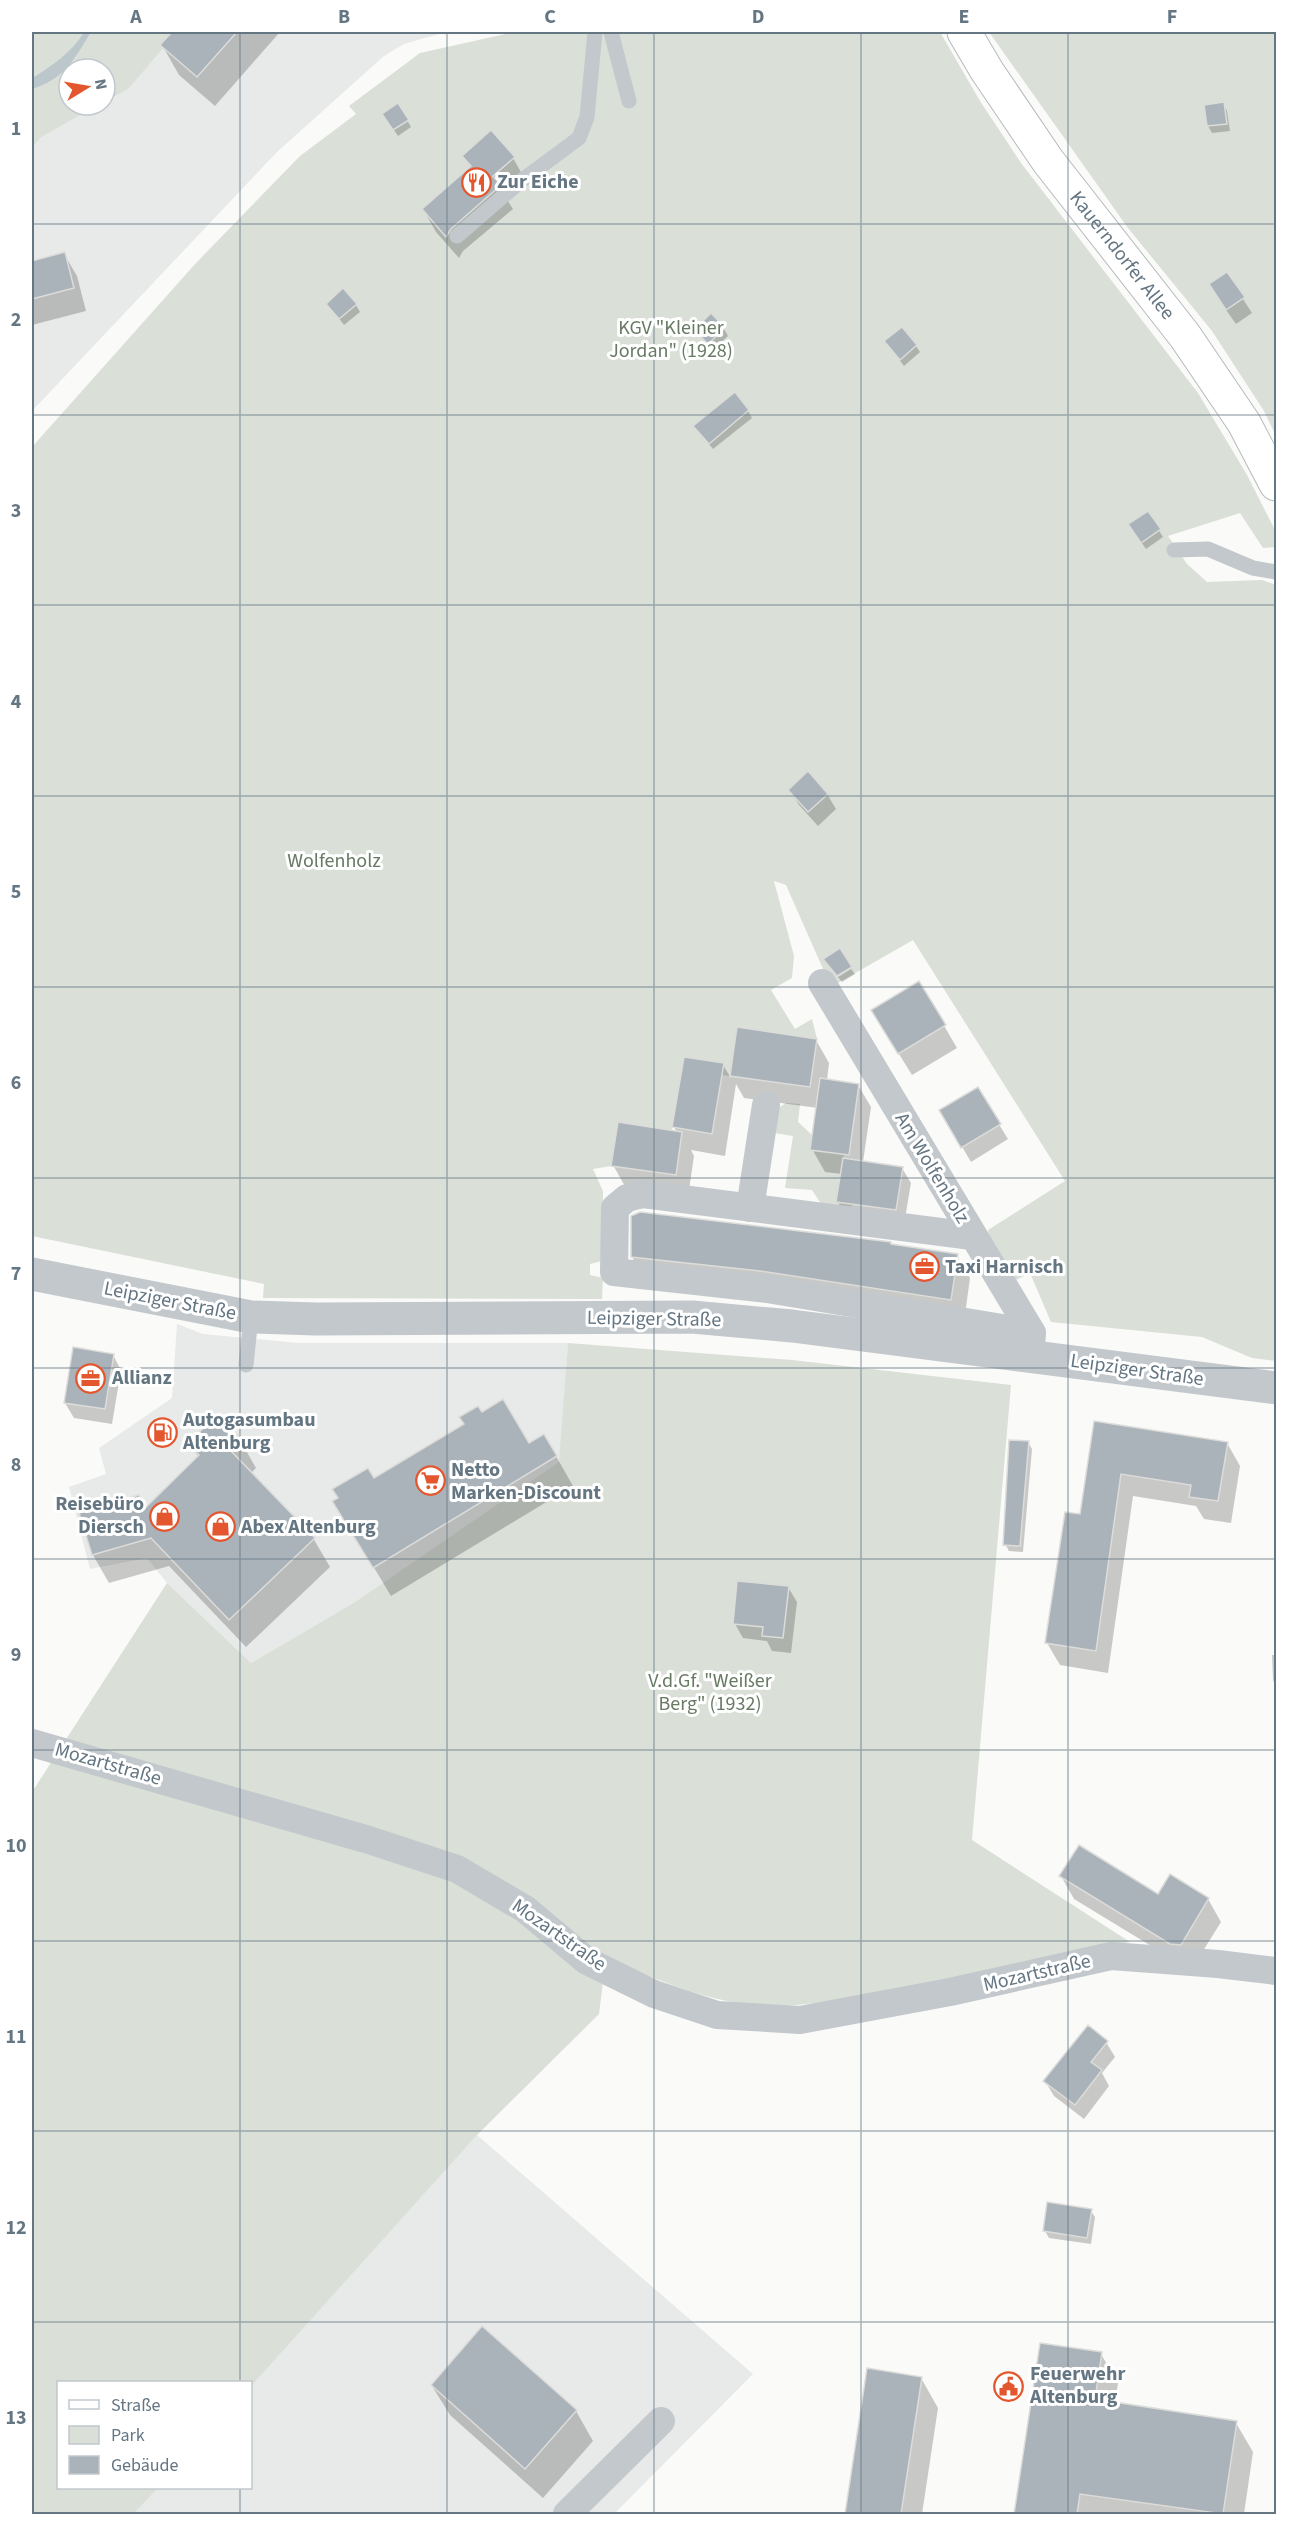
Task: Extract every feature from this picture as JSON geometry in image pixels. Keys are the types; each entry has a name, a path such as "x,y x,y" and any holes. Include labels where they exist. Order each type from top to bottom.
{"main road":[{"name":"Kauerndorfer Allee","path":"964,32 987,71 1048,161 1185,336 1244,423 1276,483"}],"street":[{"name":"Am Wolfenholz","path":"822,983 972,1236 1031,1344"},
{"path":"750,1208 766,1105"},
{"name":"Leipziger Straße","path":"972,1236 643,1194 627,1198 615,1208 614,1272 767,1289 1031,1344 1116,1369 1276,1388"},
{"name":"Leipziger Straße","path":"32,1274 251,1317 316,1319 692,1317 1031,1344"},
{"name":"Mozartstraße","path":"32,1743 369,1840 457,1869 525,1909 587,1961 654,1994 717,2015 800,2019 950,1992 1111,1956 1276,1971"},
{"path":"567,2514 661,2421"}],"lane":[{"path":"457,236 521,181 579,138 587,117 595,32"},
{"path":"611,32 629,101"},
{"path":"1173,550 1208,549 1253,568 1276,572"},
{"path":"246,1365 251,1317"}],"shaded area":[{"path":"84,32 91,32 75,57 62,57"},
{"path":"142,32 446,32 404,44 384,56 277,152 32,411 32,128 57,112 57,117 117,117 117,60"},
{"path":"57,61 57,77 32,89 32,78"},
{"path":"177,1324 203,1334 298,1343 568,1343 560,1462 355,1602 251,1663 167,1583 147,1558 90,1569 69,1487 106,1474 99,1448 172,1398"},
{"path":"477,2135 753,2374 614,2514 132,2514 156,2489 252,2489 252,2383"}],"green space":[{"path":"36,32 84,32 62,57 57,57 57,61 32,78 32,34"},
{"path":"91,32 172,32 161,45 163,48 128,89 117,95 117,57 76,57"},
{"path":"514,32 940,32 980,101 1021,163 1198,393 1247,475 1276,532 1276,547 1263,548 1240,513 1168,536 1187,564 1207,582 1262,580 1276,585 1276,1361 1252,1358 1202,1337 1051,1322 1030,1273 1016,1280 989,1236 988,1230 1065,1181 913,940 831,987 786,885 774,881 794,956 792,978 771,990 795,1029 812,1019 817,1039 737,1027 730,1076 722,1075 723,1063 684,1057 672,1130 618,1122 611,1166 593,1169 603,1191 602,1261 590,1264 590,1275 603,1278 602,1299 263,1298 264,1284 32,1236 32,447 196,263 300,156 356,114 349,106 420,53"},
{"path":"989,32 1276,32 1276,436 1264,411 1212,331 1128,228"},
{"path":"57,77 57,117 77,117 41,137 32,147 32,89"},
{"path":"786,1103 800,1104 798,1122 812,1135 810,1150 844,1154 837,1201 855,1203 848,1209 822,1205 812,1190 785,1188 793,1136 774,1133 777,1109"},
{"name":"V.d.Gf. \"Weißer Berg\" (1932)","path":"568,1343 792,1360 1011,1385 972,1840 1130,1942 888,1993 785,2006 744,2004 708,1997 674,1986 606,1958 599,2014 477,2135 252,2385 252,2381 57,2381 57,2489 157,2489 133,2514 32,2514 32,1792 167,1583 251,1663 355,1602 559,1462"}],"building":[{"path":"172,32 237,32 197,77 160,45"},
{"path":"1224,102 1227,124 1207,126 1204,105"},
{"path":"398,103 409,120 393,130 382,114"},
{"name":"Zur Eiche","path":"491,130 515,157 493,176 501,185 451,229 446,237 422,209 471,166 462,156"},
{"path":"65,252 74,288 32,299 32,261"},
{"path":"1227,272 1245,297 1226,310 1209,284"},
{"path":"343,288 357,304 339,319 326,304"},
{"path":"711,313 725,328 708,344 694,330"},
{"path":"902,327 917,345 900,360 884,341"},
{"path":"735,392 749,410 709,444 693,426"},
{"path":"1148,511 1161,529 1141,543 1128,524"},
{"path":"808,771 828,794 808,812 788,790"},
{"path":"840,948 852,967 837,976 823,959"},
{"path":"919,981 946,1025 898,1054 871,1010"},
{"path":"737,1027 817,1039 810,1087 730,1076"},
{"path":"684,1057 724,1063 712,1134 672,1127"},
{"path":"820,1078 859,1084 849,1155 810,1150"},
{"path":"978,1087 1001,1124 961,1148 939,1110"},
{"path":"618,1122 682,1132 676,1175 611,1166"},
{"path":"843,1158 903,1167 896,1210 836,1202"},
{"path":"640,1212 891,1242 891,1244 958,1254 951,1300 760,1271 631,1257 631,1216"},
{"path":"73,1347 114,1354 105,1409 64,1403"},
{"name":"Netto Marken-Discount","path":"503,1399 529,1443 544,1434 557,1456 373,1568 332,1501 338,1498 332,1489 368,1468 374,1478 464,1424 459,1417 478,1406 482,1412"},
{"path":"218,1414 241,1439 230,1450 315,1538 229,1620 151,1538 92,1555 79,1513 139,1495 143,1510 199,1455 188,1443"},
{"path":"1094,1421 1228,1442 1218,1501 1189,1497 1191,1485 1121,1474 1096,1651 1045,1643 1065,1512 1080,1514"},
{"path":"1009,1440 1029,1441 1020,1546 1003,1545"},
{"path":"737,1581 789,1586 783,1638 762,1636 763,1627 733,1624"},
{"path":"1079,1845 1158,1894 1170,1874 1209,1898 1181,1945 1170,1944 1059,1876"},
{"path":"1088,2025 1108,2041 1091,2062 1102,2070 1075,2105 1043,2081"},
{"path":"1047,2202 1092,2209 1087,2238 1043,2231"},
{"path":"482,2326 577,2410 525,2469 431,2385"},
{"path":"1040,2343 1102,2352 1095,2399 1237,2421 1223,2514 1080,2494 1077,2514 1014,2514"},
{"path":"867,2368 922,2377 901,2514 845,2514"}],"place":[{"name":"Zur Eiche","path":"476,182"},
{"name":"Taxi Harnisch","path":"924,1267"},
{"name":"Allianz","path":"91,1378"},
{"name":"Autogasumbau Altenburg","path":"162,1432"},
{"name":"Netto Marken-Discount","path":"430,1481"},
{"name":"Reisebüro Diersch","path":"165,1516"},
{"name":"Abex Altenburg","path":"220,1527"},
{"name":"Feuerwehr Altenburg","path":"1009,2386"}],"park label":[{"name":"KGV \"Kleiner Jordan\" (1928)","path":"671,340"},
{"name":"Wolfenholz","path":"334,861"}]}
